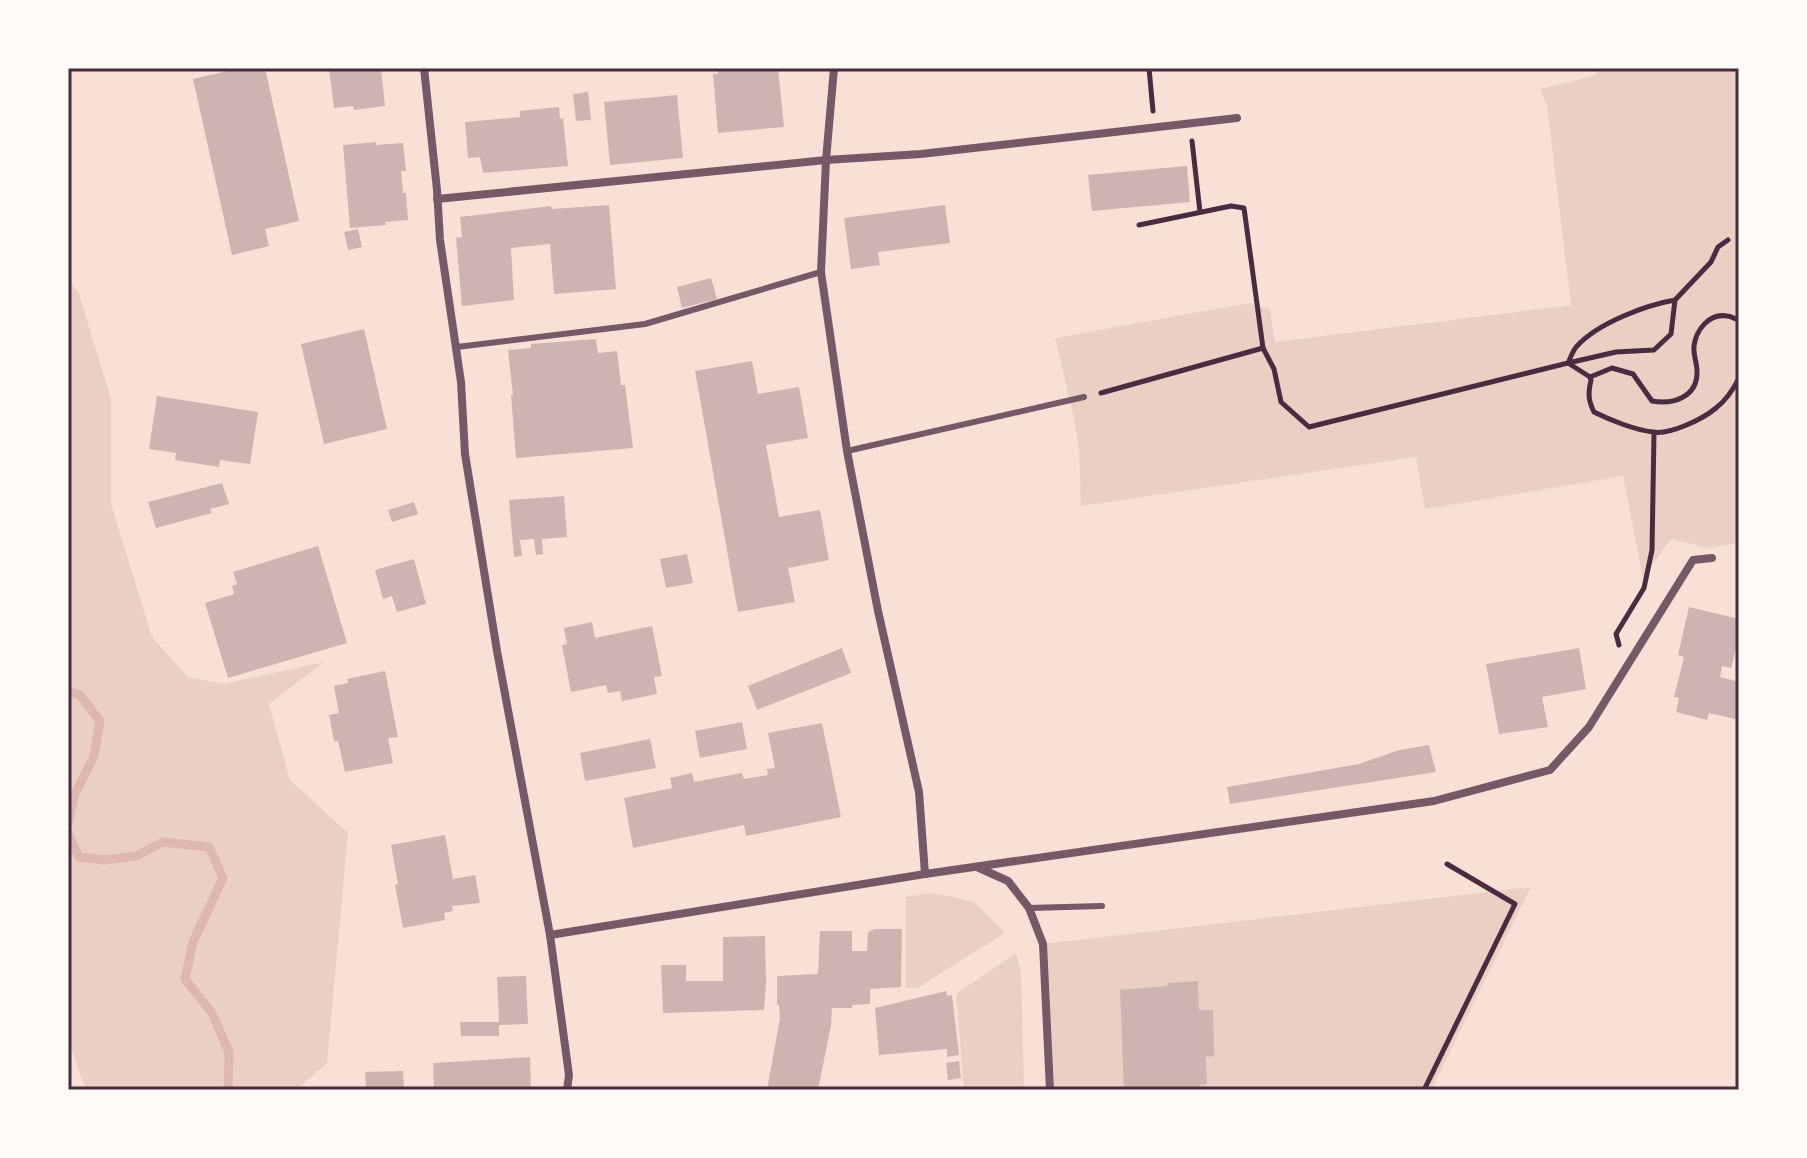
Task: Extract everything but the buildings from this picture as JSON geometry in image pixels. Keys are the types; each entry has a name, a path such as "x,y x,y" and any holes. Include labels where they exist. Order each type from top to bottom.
{"street":[{"path":"424,68 440,240 461,382 465,454 497,651 550,935 569,1075 567,1090"},
{"path":"834,68 821,272 847,451 878,611 919,792 925,874"},
{"path":"437,199 826,160 921,154 1237,118"},
{"path":"550,935 925,874 1434,801 1550,770 1589,727 1693,560 1712,558"},
{"path":"976,867 1008,881 1029,908 1043,944 1050,1090"}],"lane":[{"path":"457,347 645,324 821,272"},
{"path":"847,451 1084,397"},
{"path":"1029,908 1102,906"}],"path":[{"path":"1149,68 1155,128"},
{"path":"1191,124 1200,212"},
{"path":"1139,225 1231,206 1244,208 1263,348 1274,369 1281,402 1309,427 1616,352 1654,350 1671,334 1675,300"},
{"path":"1568,363 1576,347 1599,329 1660,303 1675,300 1711,262 1718,247 1728,240"},
{"path":"1590,377 1612,368 1633,374 1652,401 1666,403 1680,399 1696,383 1693,350 1696,334 1706,320 1725,315 1739,320"},
{"path":"1084,397 1263,348"},
{"path":"1568,363 1590,377"},
{"path":"1590,377 1588,401 1594,412 1654,433 1698,420 1717,408 1739,378"},
{"path":"1625,670 1616,634 1644,588 1652,550 1654,433"},
{"path":"1424,1090 1515,904 1447,864"}],"shaded area":[{"path":"1597,68 1739,68 1739,543 1709,548 1671,539 1643,578 1623,476 1425,509 1416,457 1081,506 1079,449 1055,338 1249,303 1270,309 1275,342 1571,305 1547,105 1540,89 1596,75"},
{"path":"68,278 79,294 111,399 111,504 152,637 188,677 224,684 324,662 269,704 290,780 348,833 327,1063 296,1090 86,1090 68,1040"},
{"path":"1531,887 1431,1090 1050,1090 1043,944"},
{"path":"930,893 975,903 1005,933 917,988 906,988 906,897"},
{"path":"1016,953 1021,972 1024,1090 964,1090 956,994"}],"waterway":[{"path":"68,691 80,695 100,721 94,756 74,796 68,823"},
{"path":"68,834 79,857 105,860 136,856 163,842 209,847 223,878 193,942 185,979 212,1013 229,1052 228,1090"}]}
